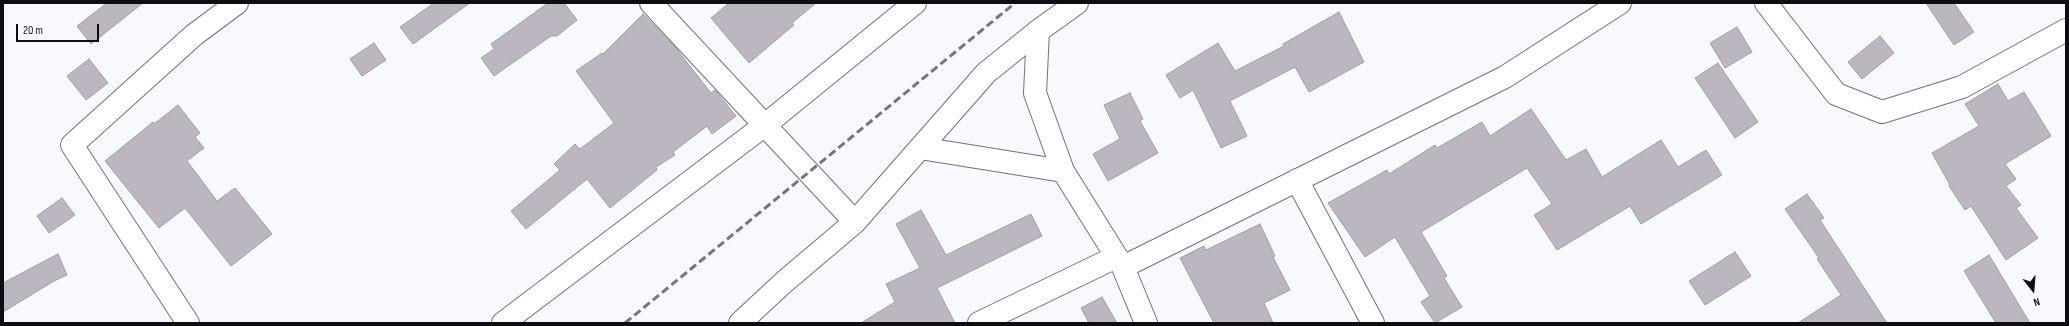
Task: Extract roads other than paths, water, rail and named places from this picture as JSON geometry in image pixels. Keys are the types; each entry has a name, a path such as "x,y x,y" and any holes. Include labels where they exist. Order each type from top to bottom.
{"street":[{"path":"188,323 72,145 194,35 237,3"},
{"path":"651,3 855,222"},
{"path":"503,323 765,125 915,3"},
{"path":"740,323 783,283 855,222 986,73 1038,31 1077,3"},
{"path":"980,323 1119,262 1297,180 1505,78 1620,3"},
{"path":"1766,3 1836,94 1882,112 1962,87 2066,30"},
{"path":"1038,31 1035,93 1063,171 1119,262 1146,323"},
{"path":"920,148 1063,171"},
{"path":"1297,180 1373,323"}],"railway":[{"path":"625,323 1015,3"}]}
